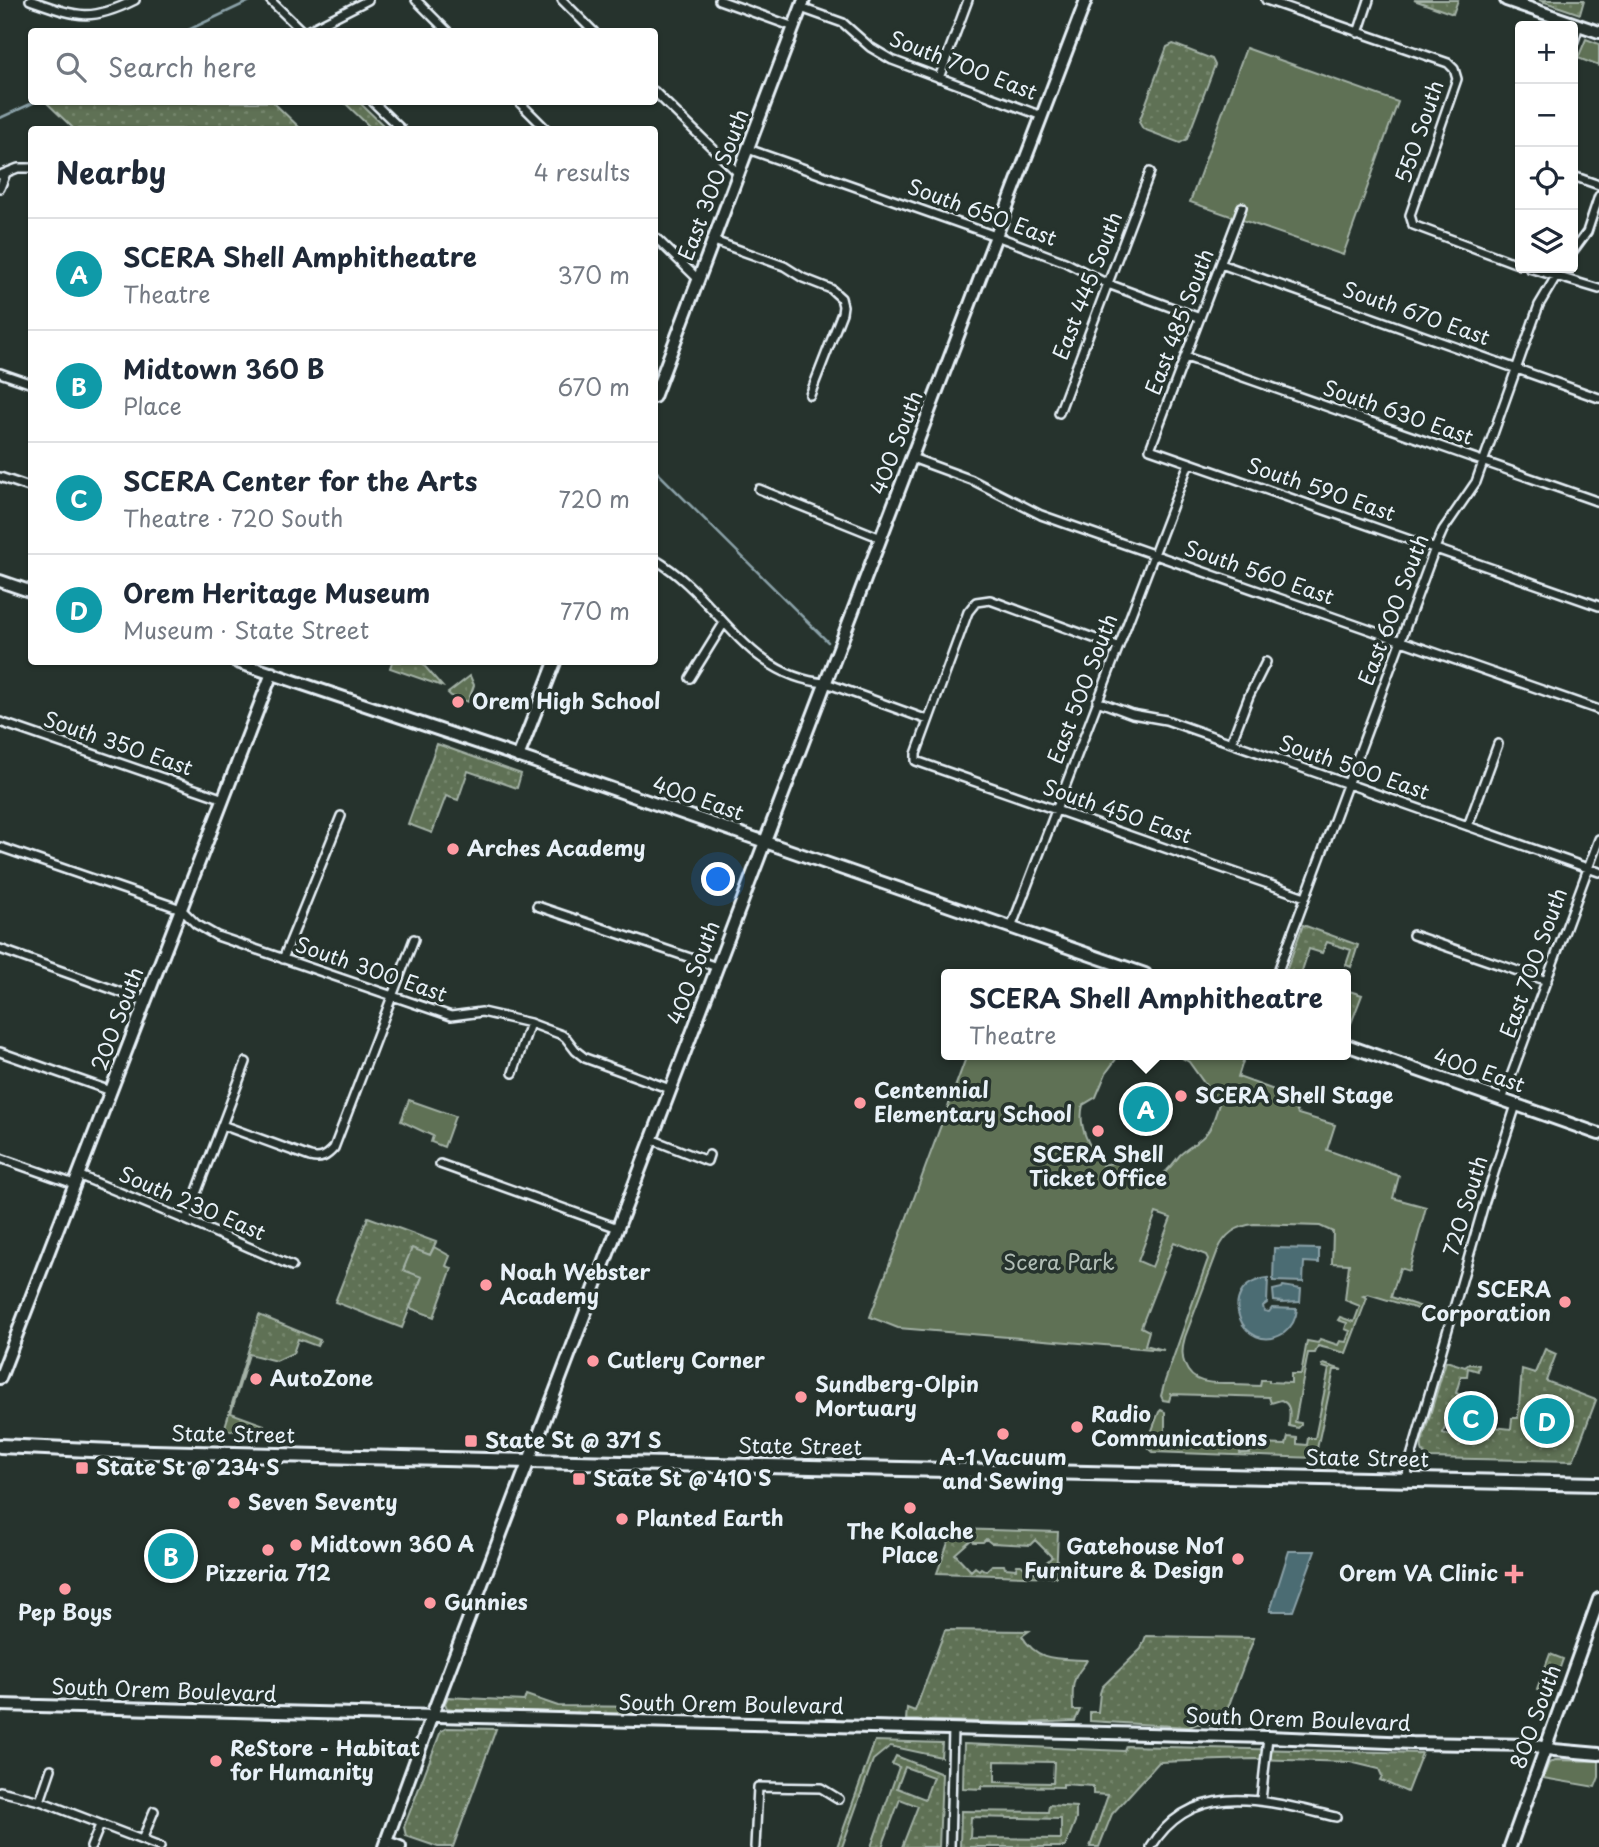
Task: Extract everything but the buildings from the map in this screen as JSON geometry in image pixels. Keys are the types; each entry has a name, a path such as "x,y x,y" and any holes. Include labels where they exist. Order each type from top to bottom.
{"main road":[{"name":"State Street","path":"0,1446 529,1461 1599,1484"}],"street":[{"path":"30,0 66,13 90,15 114,10 135,0"},
{"path":"270,0 300,28"},
{"path":"312,28 368,0"},
{"path":"416,0 444,28"},
{"path":"562,0 590,28"},
{"path":"719,0 794,27"},
{"path":"939,78 968,0"},
{"name":"400 South","path":"385,1845 431,1717 1086,0"},
{"path":"1266,0 1359,33 1369,0"},
{"path":"1506,0 1599,32"},
{"name":"East 300 South","path":"658,380 699,280 803,4"},
{"name":"South 700 East","path":"803,4 843,23 881,54 1042,116"},
{"name":"550 South","path":"1359,33 1448,63 1454,69 1457,79 1410,215 1413,225 1515,263"},
{"path":"658,95 739,174"},
{"path":"376,105 398,126"},
{"path":"522,105 543,126"},
{"name":"South 650 East","path":"748,149 996,236 1065,262 1108,284 1200,318"},
{"path":"0,188 3,174 18,168 28,169"},
{"name":"East 445 South","path":"1059,413 1150,172"},
{"path":"1578,178 1599,185"},
{"path":"1578,244 1587,232 1599,196"},
{"name":"East 485 South","path":"1150,449 1242,207"},
{"path":"658,240 699,280"},
{"path":"714,241 784,266 803,278 835,291 841,298 842,313 810,395"},
{"name":"South 670 East","path":"1221,264 1599,398"},
{"name":"East 600 South","path":"1279,969 1435,548 1443,530 1475,483 1539,305 1557,273"},
{"path":"1563,273 1599,289"},
{"name":"South 630 East","path":"1186,357 1599,502"},
{"path":"0,373 28,383"},
{"name":"South 590 East","path":"1150,449 1599,606"},
{"name":"South 560 East","path":"912,458 972,480 1041,515 1599,710"},
{"name":"East 500 South","path":"1011,928 1189,463"},
{"path":"0,477 28,487"},
{"path":"759,489 881,538"},
{"path":"658,562 679,576 723,623 771,666 811,682 826,683 928,720 968,612 976,602 990,600 1118,647"},
{"path":"0,581 28,591"},
{"path":"690,678 723,623"},
{"path":"1231,743 1249,696 1266,662"},
{"name":"400 East","path":"247,665 1130,969"},
{"path":"518,757 554,665"},
{"name":"200 South","path":"0,1378 272,673"},
{"name":"South 500 East","path":"1097,701 1132,714 1166,720 1599,872"},
{"name":"South 450 East","path":"928,720 916,761 1305,897"},
{"name":"South 350 East","path":"0,722 224,799"},
{"path":"1468,826 1498,744"},
{"path":"283,959 341,816"},
{"name":"East 700 South","path":"1502,1100 1599,839"},
{"path":"0,847 181,908"},
{"path":"537,906 717,967"},
{"name":"South 300 East","path":"181,908 206,931 451,1016 482,1012 530,1023 562,1035 584,1058 670,1089"},
{"path":"1413,934 1546,981"},
{"path":"222,1125 310,1157 325,1156 334,1148 414,939"},
{"path":"0,949 145,1002"},
{"path":"513,1073 530,1023"},
{"name":"400 East","path":"1351,1047 1599,1134"},
{"path":"0,1052 111,1091"},
{"path":"186,1220 246,1062"},
{"name":"720 South","path":"1406,1479 1459,1289 1516,1105"},
{"path":"651,1139 707,1161 709,1155"},
{"name":"South 230 East","path":"0,1158 76,1180 186,1220 292,1266"},
{"path":"440,1164 618,1228"},
{"name":"800 South","path":"1510,1847 1599,1599"},
{"name":"South Orem Boulevard","path":"0,1705 1532,1745 1554,1751 1599,1754"},
{"path":"950,1847 953,1729"},
{"path":"1261,1800 1268,1737"},
{"path":"40,1801 51,1769"},
{"path":"755,1847 758,1787 821,1788 839,1799"},
{"path":"0,1791 40,1801 160,1847"},
{"path":"1151,1847 1174,1818 1189,1809 1219,1801 1261,1800 1336,1817"},
{"path":"142,1840 154,1811"},
{"path":"91,1847 100,1825"},
{"path":"385,1845 400,1847"}],"green space":[{"path":"1414,0 1458,0 1453,14"},
{"path":"1539,0 1584,0 1580,14"},
{"path":"1586,39 1599,44 1599,66 1578,58"},
{"path":"1173,44 1212,59 1215,65 1187,139 1180,143 1143,129 1139,122 1167,47"},
{"path":"1246,48 1398,102 1343,255 1190,202"},
{"path":"49,105 276,105 298,126 71,126"},
{"path":"347,105 362,105 384,126 369,126"},
{"path":"391,665 424,665 442,686 390,668"},
{"path":"470,676 474,685 468,702 448,693"},
{"path":"437,744 521,774 517,788 468,771 458,800 446,796 432,833 408,824"},
{"path":"1303,925 1358,945 1351,967 1346,965 1351,950 1327,942 1322,953 1309,949 1303,969 1287,969"},
{"path":"1351,992 1362,995 1351,1024"},
{"name":"Scera Park","path":"965,1060 1115,1060 1106,1073 1096,1097 1083,1105 1083,1129 1102,1165 1118,1162 1142,1179 1152,1179 1162,1175 1180,1155 1206,1134 1219,1104 1186,1060 1243,1060 1238,1077 1288,1095 1298,1114 1335,1125 1327,1150 1399,1176 1393,1198 1426,1207 1409,1271 1400,1268 1391,1297 1441,1313 1441,1316 1368,1294 1363,1296 1367,1298 1346,1353 1318,1346 1315,1353 1308,1353 1295,1422 1301,1423 1298,1428 1289,1426 1290,1411 1285,1402 1281,1400 1271,1403 1269,1397 1171,1394 1169,1401 1163,1400 1161,1396 1165,1381 1208,1259 1206,1255 1174,1242 1141,1327 1149,1331 1145,1345 1164,1350 898,1328 870,1317","holes":["1156,1213 1171,1218 1152,1267 1138,1261","1254,1224 1320,1226 1333,1232 1332,1263 1349,1264 1345,1300 1360,1306 1354,1322 1340,1317 1338,1320 1347,1323 1345,1329 1350,1331 1346,1342 1340,1341 1338,1345 1320,1339 1318,1343 1307,1341 1301,1374 1291,1374 1291,1383 1261,1380 1260,1386 1235,1385 1205,1382 1193,1377 1184,1362 1182,1351 1185,1337 1218,1250 1228,1235"]},
{"path":"409,1100 455,1116 444,1147 431,1142 433,1136 401,1121"},
{"path":"368,1217 436,1242 430,1255 411,1249 422,1277 402,1328 335,1302"},
{"path":"434,1247 450,1256 446,1266 452,1268 434,1317 410,1308 422,1277 403,1270 412,1248 430,1255"},
{"path":"259,1315 320,1340 317,1346 298,1339 293,1353 276,1361 249,1354 231,1413 264,1425 264,1432 224,1430"},
{"path":"1545,1349 1556,1354 1546,1381 1596,1400 1573,1461 1429,1458 1425,1455 1422,1442 1446,1361 1465,1367 1469,1364 1479,1365 1478,1371 1468,1368 1467,1376 1461,1376 1456,1393 1461,1395 1454,1419 1448,1417 1443,1433 1466,1438 1489,1437 1494,1427 1511,1429 1512,1418 1518,1418 1522,1369 1535,1373"},
{"path":"1324,1364 1342,1370 1334,1370 1315,1458 1153,1452 1148,1447 1161,1410 1165,1412 1165,1442 1236,1442 1238,1436 1240,1453 1250,1453 1253,1436 1256,1444 1286,1445 1288,1437 1297,1438 1297,1444 1307,1445 1308,1438 1315,1438 1329,1369 1323,1367"},
{"path":"953,1529 1058,1532 1056,1577 937,1573","holes":["972,1539 974,1542 983,1542 986,1539 991,1543 1030,1545 1035,1540 1052,1557 1035,1573 1021,1565 1017,1565 1016,1569 992,1565 986,1571 975,1567 971,1571 955,1554"]},
{"path":"945,1630 1029,1631 1022,1636 1028,1645 1042,1655 1058,1659 1087,1660 1074,1683 1073,1710 1080,1710 1075,1721 1024,1723 906,1720 907,1708 915,1711"},
{"path":"1146,1636 1254,1638 1226,1713 1234,1716 1234,1719 1227,1724 1197,1724 1189,1727 1090,1721 1090,1712 1098,1712 1102,1687 1141,1649"},
{"path":"1550,1654 1563,1659 1550,1695 1537,1690"},
{"path":"526,1695 558,1706 654,1707 651,1715 453,1709 447,1708 445,1703 448,1697 524,1701"},
{"path":"447,1728 496,1729 453,1847 438,1847 406,1836 404,1827 441,1731"},
{"path":"875,1741 942,1743 941,1757 890,1746 873,1760 842,1847 837,1847"},
{"path":"964,1744 1124,1751 1126,1746 1422,1753 1407,1792 1380,1780 1382,1776 1379,1769 1350,1762 1254,1759 1159,1762 1112,1814 1099,1847 1090,1847 1108,1795 1093,1794 1093,1786 1063,1784 1063,1787 963,1788","holes":["995,1761 1054,1762 1053,1783 995,1782"]},
{"path":"896,1756 942,1774 939,1847 902,1847 918,1806 900,1799 882,1847 871,1847 899,1767 892,1764","holes":["905,1767 933,1777 925,1799 897,1788"]},
{"path":"1555,1760 1599,1761 1599,1777 1595,1787 1543,1778 1549,1763"},
{"path":"1049,1805 1076,1807 1076,1819 1065,1847 960,1847 961,1811 1048,1812","holes":["971,1817 1061,1819 1061,1839 970,1838"]}],"water":[{"path":"1274,1248 1319,1249 1319,1263 1304,1262 1303,1282 1273,1281"},
{"path":"1268,1278 1264,1311 1269,1312 1272,1308 1297,1309 1289,1328 1284,1333 1269,1338 1257,1336 1246,1329 1237,1305 1241,1293 1251,1283"},
{"path":"1283,1286 1301,1289 1300,1302 1274,1301 1273,1290"},
{"path":"1289,1551 1315,1551 1293,1611 1270,1611"}],"waterway":[{"path":"192,28 252,0"},
{"path":"0,118 28,105"},
{"path":"658,473 828,642"}],"place":[{"name":"Orem High School","path":"458,702"},
{"name":"Arches Academy","path":"453,849"},
{"name":"SCERA Shell Stage","path":"1181,1096"},
{"name":"Centennial Elementary School","path":"860,1103"},
{"name":"SCERA Shell Amphitheatre","path":"1146,1109"},
{"name":"SCERA Shell Ticket Office","path":"1098,1131"},
{"name":"Noah Webster Academy","path":"486,1285"},
{"name":"SCERA Corporation","path":"1565,1302"},
{"name":"Cutlery Corner","path":"593,1361"},
{"name":"AutoZone","path":"256,1379"},
{"name":"Sundberg-Olpin Mortuary","path":"801,1397"},
{"name":"SCERA Center for the Arts","path":"1471,1418"},
{"name":"Orem Heritage Museum","path":"1547,1421"},
{"name":"Radio Communications","path":"1077,1427"},
{"name":"A-1 Vacuum and Sewing","path":"1003,1434"},
{"name":"State St @ 371 S","path":"471,1441"},
{"name":"State St @ 234 S","path":"82,1468"},
{"name":"State St @ 410 S","path":"579,1479"},
{"name":"Seven Seventy","path":"234,1503"},
{"name":"The Kolache Place","path":"910,1508"},
{"name":"Planted Earth","path":"622,1519"},
{"name":"Midtown 360 A","path":"296,1545"},
{"name":"Pizzeria 712","path":"268,1550"},
{"name":"Midtown 360 B","path":"171,1556"},
{"name":"Gatehouse No1 Furniture & Design","path":"1238,1559"},
{"name":"Orem VA Clinic","path":"1514,1574"},
{"name":"Pep Boys","path":"65,1589"},
{"name":"Gunnies","path":"430,1603"},
{"name":"ReStore - Habitat for Humanity","path":"216,1761"}]}
